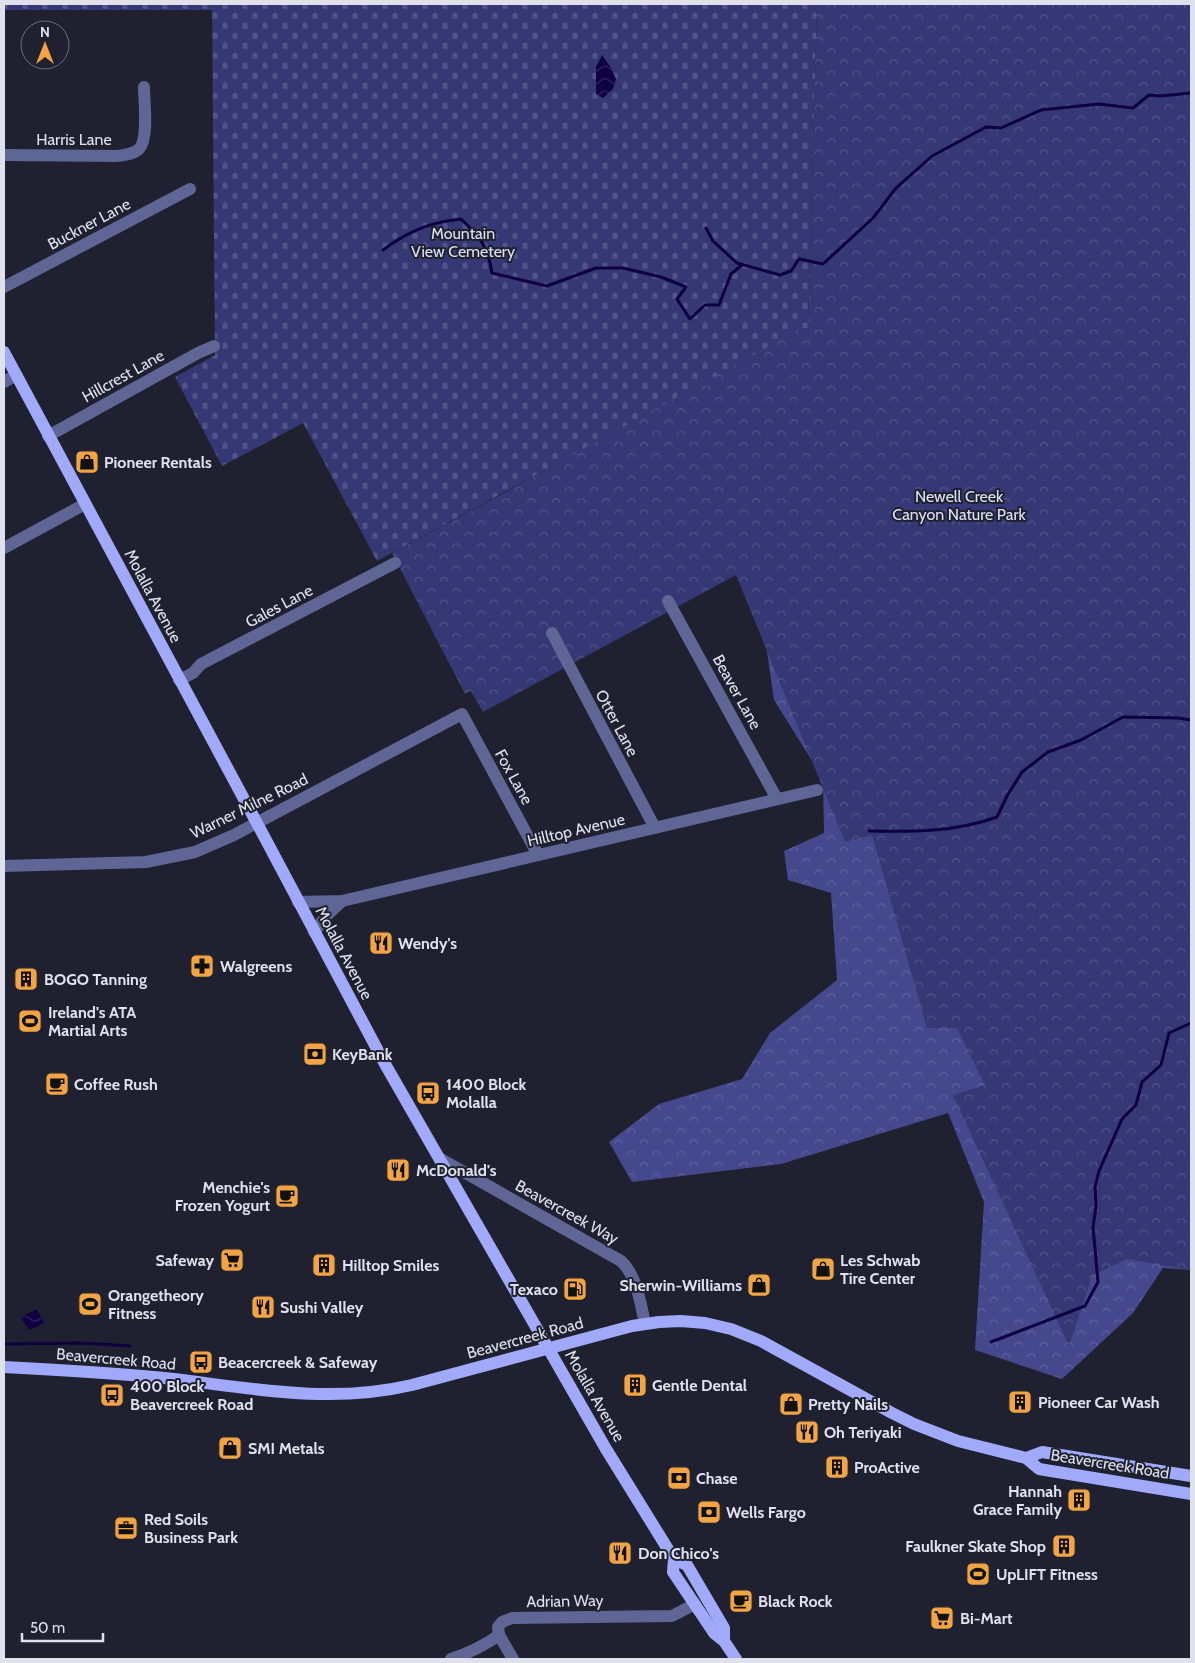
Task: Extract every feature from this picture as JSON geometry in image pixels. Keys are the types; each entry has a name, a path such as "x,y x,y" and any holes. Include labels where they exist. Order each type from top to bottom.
{"main road":[{"name":"Molalla Avenue","path":"4,352 384,1064 606,1449 674,1559 687,1565 724,1628 724,1641"},
{"name":"Beavercreek Road","path":"4,1367 160,1378 251,1390 336,1394 395,1389 645,1323 681,1321 705,1323 731,1329 761,1341 914,1424 958,1441 1026,1458 1039,1469 1191,1494"},
{"name":"Beavercreek Road","path":"1026,1458 1042,1452 1185,1475"},
{"path":"1094,1478 1124,1475 1167,1482 1185,1475"},
{"name":"Molalla Avenue","path":"674,1559 673,1572 714,1633 724,1641 736,1659"}],"street":[{"name":"Harris Lane","path":"4,155 118,156 132,153 143,144 145,136 144,87"},
{"name":"Buckner Lane","path":"4,287 190,189"},
{"name":"Hillcrest Lane","path":"48,436 214,346"},
{"path":"4,382 16,375"},
{"path":"4,548 85,504"},
{"name":"Gales Lane","path":"179,680 193,673 201,664 395,563"},
{"name":"Beaver Lane","path":"668,601 777,799"},
{"name":"Otter Lane","path":"552,633 655,828"},
{"name":"Warner Milne Road","path":"4,866 127,864 158,860 207,847 256,824 462,714"},
{"name":"Fox Lane","path":"462,714 538,855"},
{"name":"Hilltop Avenue","path":"298,902 342,901 817,790"},
{"path":"314,932 327,915 342,901"},
{"name":"Beavercreek Way","path":"439,1158 536,1214 616,1257 625,1265 635,1285 645,1323"},
{"name":"Adrian Way","path":"452,1659 469,1654 499,1635 498,1627 502,1622 512,1618 672,1616 695,1604"},
{"path":"499,1635 513,1659"}],"green space":[{"name":"Mountain View Cemetery","path":"4,4 817,4 808,328 377,561 303,423 222,466 175,377 215,355 212,10 4,10"},
{"name":"Newell Creek Canyon Nature Park","path":"817,4 1191,4 1191,1270 1127,1259 1092,1276 1069,1346 953,1095 985,1085 957,1028 927,1028 872,835 845,842 736,575 483,712 471,691 465,694 392,553 802,328 808,328"},
{"path":"759,597 1191,1270 1163,1268 1133,1313 1062,1379 975,1350 984,1202 948,1113 781,1164 632,1182 609,1142 659,1104 742,1079 770,1033 837,980 831,893 788,880 784,851 824,833 823,778 774,700"}],"water":[{"path":"602,55 616,79 613,89 603,98 596,94 596,67"},
{"path":"37,1309 44,1323 30,1330 20,1317"}],"waterway":[{"path":"706,228 713,241 737,263 780,275 791,271 799,259 823,264 873,218 896,188 932,156 986,127 1001,128 1041,110 1099,104 1133,108 1149,95 1161,96 1191,93"},
{"path":"383,250 401,238 429,225 461,219 482,243 488,256 492,273 547,286 596,268 623,268 661,277 686,287 677,299 690,319 705,305 719,305 731,274 742,265"},
{"path":"869,831 934,830 966,826 997,817 1022,772 1048,752 1081,740 1123,717 1191,720"},
{"path":"991,1342 1085,1306 1098,1282 1093,1227 1096,1206 1095,1187 1099,1171 1122,1119 1136,1105 1142,1082 1161,1065 1169,1033 1191,1023"},
{"path":"4,1344 82,1343 130,1346"}],"place":[{"name":"Pioneer Rentals","path":"87,462"},
{"name":"Wendy's","path":"381,943"},
{"name":"Walgreens","path":"202,966"},
{"name":"BOGO Tanning","path":"26,979"},
{"name":"Ireland's ATA Martial Arts","path":"30,1021"},
{"name":"KeyBank","path":"315,1054"},
{"name":"Coffee Rush","path":"57,1084"},
{"name":"1400 Block Molalla","path":"428,1093"},
{"name":"McDonald's","path":"398,1170"},
{"name":"Menchie's Frozen Yogurt","path":"287,1196"},
{"name":"Safeway","path":"232,1260"},
{"name":"Hilltop Smiles","path":"324,1265"},
{"name":"Les Schwab Tire Center","path":"823,1269"},
{"name":"Sherwin-Williams","path":"759,1285"},
{"name":"Texaco","path":"575,1289"},
{"name":"Orangetheory Fitness","path":"90,1304"},
{"name":"Sushi Valley","path":"263,1307"},
{"name":"Beacercreek & Safeway","path":"201,1362"},
{"name":"Gentle Dental","path":"635,1385"},
{"name":"400 Block Beavercreek Road","path":"112,1395"},
{"name":"Pioneer Car Wash","path":"1020,1402"},
{"name":"Pretty Nails","path":"791,1404"},
{"name":"Oh Teriyaki","path":"807,1432"},
{"name":"SMI Metals","path":"230,1448"},
{"name":"ProActive","path":"837,1467"},
{"name":"Chase","path":"679,1478"},
{"name":"Hannah Grace Family","path":"1079,1500"},
{"name":"Wells Fargo","path":"709,1512"},
{"name":"Red Soils Business Park","path":"126,1528"},
{"name":"Faulkner Skate Shop","path":"1064,1546"},
{"name":"Don Chico's","path":"620,1553"},
{"name":"UpLIFT Fitness","path":"978,1574"},
{"name":"Black Rock","path":"741,1601"},
{"name":"Bi-Mart","path":"942,1618"}]}
